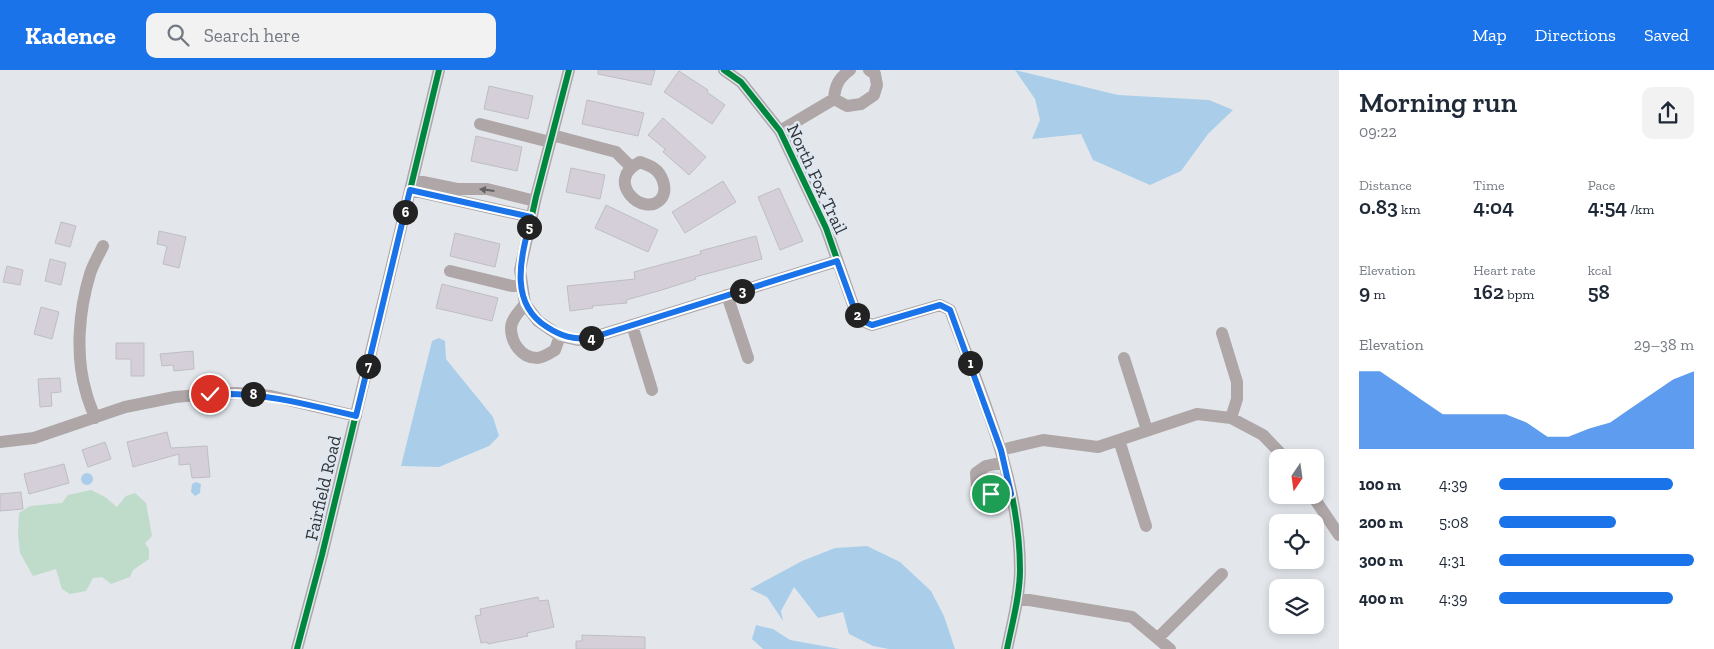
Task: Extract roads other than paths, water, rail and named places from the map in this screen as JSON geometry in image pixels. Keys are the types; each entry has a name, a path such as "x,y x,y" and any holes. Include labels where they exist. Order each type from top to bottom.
{"street":[{"name":"Fairfield Road","path":"297,649 322,556 439,70"},
{"path":"569,70 530,221 520,270 525,304 538,321 560,336 578,340 591,338 837,261"},
{"name":"North Fox Trail","path":"724,70 741,82 780,131 826,228 858,319 872,325 940,305 950,310 1003,456 1016,514 1020,571 1007,649"},
{"path":"834,99 835,87 840,77 850,70"},
{"path":"834,99 847,106 860,104 874,95 877,85 875,74 869,70"},
{"path":"780,131 834,99"},
{"path":"480,124 616,152 632,167"},
{"path":"411,185 457,189 486,189 535,201"},
{"path":"411,185 530,221"},
{"path":"95,418 81,368 80,340 90,273 103,246"},
{"path":"450,271 512,286 522,286"},
{"path":"727,295 748,358"},
{"path":"525,304 515,316 511,327 516,346 524,355 538,358 555,350 560,336"},
{"path":"632,325 652,390"},
{"path":"1222,333 1237,382 1237,399 1231,418"},
{"path":"1124,358 1147,430"},
{"path":"0,442 34,438 125,407 175,397 237,393 271,396 356,416"},
{"path":"1011,494 991,494 977,488 976,472 1003,456 1043,440 1098,447 1197,414 1231,418 1263,434 1277,449"},
{"path":"1119,440 1146,526"},
{"path":"1318,504 1339,535"},
{"path":"1158,638 1222,574"},
{"path":"1017,598 1132,618 1170,649"}],"water":[{"path":"1015,70 1118,95 1209,100 1233,110 1208,134 1181,171 1150,185 1093,160 1081,134 1032,139 1040,120 1035,99"},
{"path":"439,338 445,341 446,359 493,417 499,436 489,446 439,467 401,466 432,341"},
{"path":"87,473 93,479 87,485 81,479"},
{"path":"196,482 201,484 200,493 195,496 191,492 192,484"},
{"path":"867,546 900,562 931,591 944,616 955,649 889,649 873,646 849,634 843,612 818,618 794,587 781,611 783,621 767,597 750,589 802,561 835,548"},
{"path":"756,625 773,629 790,640 840,649 763,649 752,639"}]}
